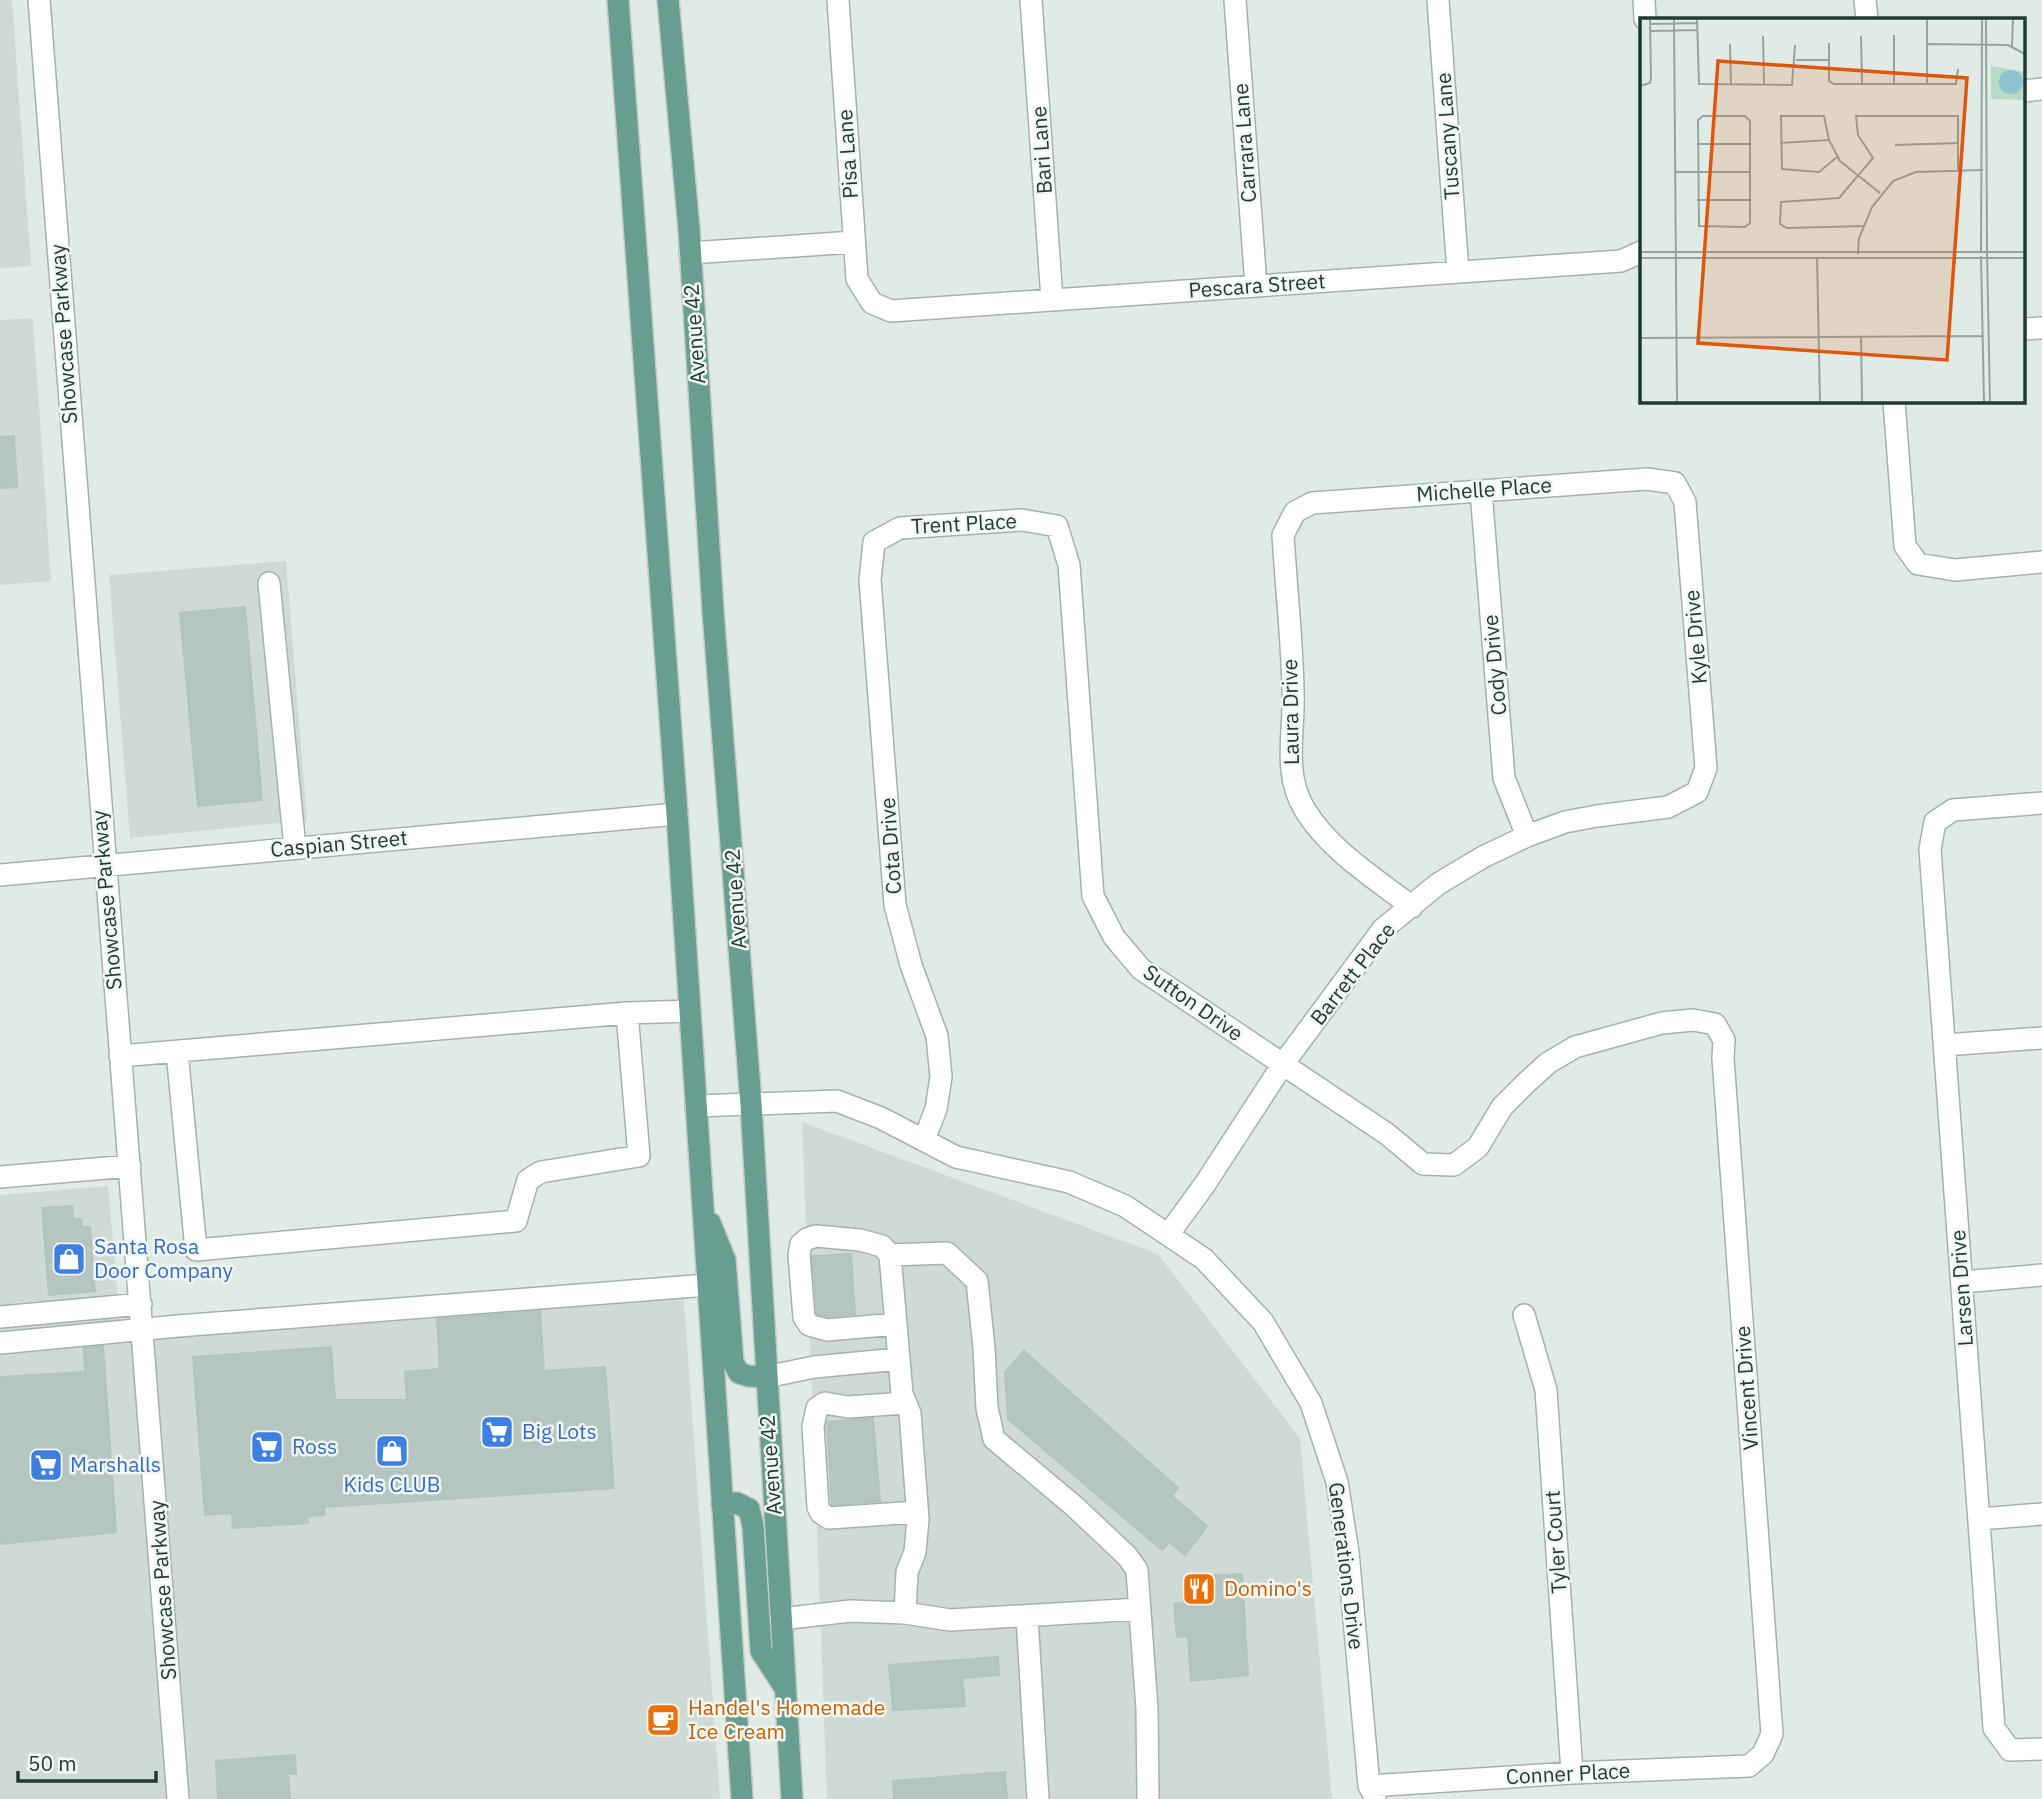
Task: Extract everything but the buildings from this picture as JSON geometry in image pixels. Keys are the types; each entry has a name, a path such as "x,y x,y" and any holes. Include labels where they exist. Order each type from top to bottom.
{"main road":[{"path":"618,0 677,814 742,1799"},
{"name":"Avenue 42","path":"668,0 690,253 713,611 751,1104 792,1799"},
{"path":"702,1204 725,1260 733,1362 739,1373 749,1377 766,1377"},
{"path":"722,1504 737,1503 749,1509 753,1526 761,1651 785,1686"}],"street":[{"name":"Showcase Parkway","path":"39,0 104,866 144,1329 178,1799"},
{"name":"Pisa Lane","path":"838,0 857,279 872,303"},
{"name":"Bari Lane","path":"1031,0 1052,300"},
{"name":"Carrara Lane","path":"1235,0 1256,286"},
{"name":"Tuscany Lane","path":"1438,0 1458,272"},
{"path":"1644,0 1645,18"},
{"path":"1865,0 1867,18"},
{"path":"2024,91 2042,89"},
{"path":"690,253 854,242"},
{"name":"Pescara Street","path":"872,303 891,311 1621,261 1640,252"},
{"path":"2024,329 2042,328"},
{"path":"1894,402 1905,546 1918,564 1955,570 2042,562"},
{"name":"Michelle Place","path":"1295,512 1312,503 1647,479 1675,483"},
{"name":"Kyle Drive","path":"1675,483 1685,502 1706,768 1697,792"},
{"name":"Cody Drive","path":"1481,491 1504,778 1527,836"},
{"name":"Laura Drive","path":"1295,512 1283,535 1293,691 1290,745 1293,784 1305,810 1328,841 1412,907"},
{"name":"Trent Place","path":"874,542 900,528 1021,520 1057,526"},
{"name":"Sutton Drive","path":"1057,526 1069,565 1093,896 1114,937 1141,969 1387,1134 1423,1164 1454,1165 1478,1147 1502,1107 1548,1063 1575,1047 1662,1023 1693,1020 1715,1024"},
{"name":"Cota Drive","path":"874,542 870,580 895,905 911,965 937,1036 941,1077 936,1109 924,1140"},
{"path":"268,583 295,848"},
{"name":"Barrett Place","path":"1168,1235 1205,1184 1283,1064 1383,929 1438,884 1483,857 1527,836 1565,822 1668,807 1697,792"},
{"name":"Larsen Drive","path":"2042,803 1953,810 1935,822 1930,849 1994,1728 2010,1749 2042,1749"},
{"name":"Caspian Street","path":"0,875 677,814"},
{"path":"120,1056 627,1013 690,1011"},
{"path":"177,1052 196,1250 516,1221 528,1180 541,1172 639,1156 627,1013"},
{"name":"Vincent Drive","path":"1715,1024 1724,1040 1724,1072 1772,1734 1763,1754"},
{"path":"1945,1045 2042,1038"},
{"name":"Generations Drive","path":"696,1106 837,1101 881,1118 957,1157 1069,1182 1125,1206 1204,1259 1263,1322 1311,1403 1337,1482 1348,1552 1369,1795"},
{"path":"0,1178 130,1166"},
{"path":"897,1324 827,1330 809,1325 804,1317 799,1255 801,1244 816,1236 870,1242 882,1246 890,1255 897,1324 902,1394 911,1413 917,1512 915,1552 907,1572 905,1613"},
{"path":"890,1255 947,1252 976,1281 984,1348 987,1408 994,1438 1074,1506 1127,1556 1137,1570 1147,1709 1148,1799"},
{"path":"1962,1282 2042,1276"},
{"path":"0,1343 144,1329 708,1285"},
{"path":"0,1317 141,1304"},
{"name":"Tyler Court","path":"1524,1315 1546,1390 1572,1773"},
{"path":"766,1377 814,1367 899,1359"},
{"path":"905,1403 848,1407 825,1403 817,1408 813,1426 818,1507 821,1513 829,1518 917,1512"},
{"path":"1979,1518 2042,1514"},
{"path":"781,1619 850,1611 905,1613 950,1620 1140,1609"},
{"path":"1027,1617 1038,1799"},
{"name":"Conner Place","path":"1369,1795 1572,1773 1749,1766 1763,1754"}],"shaded area":[{"path":"0,0 12,0 31,266 0,268"},
{"path":"33,318 51,581 0,585 0,320"},
{"path":"286,561 307,820 130,838 109,575"},
{"path":"802,1122 1158,1254 1300,1438 1332,1799 827,1799"},
{"path":"108,1186 120,1321 169,1320 682,1276 720,1799 0,1799 0,1195"}],"place":[{"name":"Santa Rosa Door Company","path":"69,1259"},
{"name":"Big Lots","path":"497,1432"},
{"name":"Ross","path":"267,1447"},
{"name":"Kids CLUB","path":"392,1451"},
{"name":"Marshalls","path":"46,1465"},
{"name":"Domino's","path":"1199,1589"},
{"name":"Handel's Homemade Ice Cream","path":"663,1720"}]}
